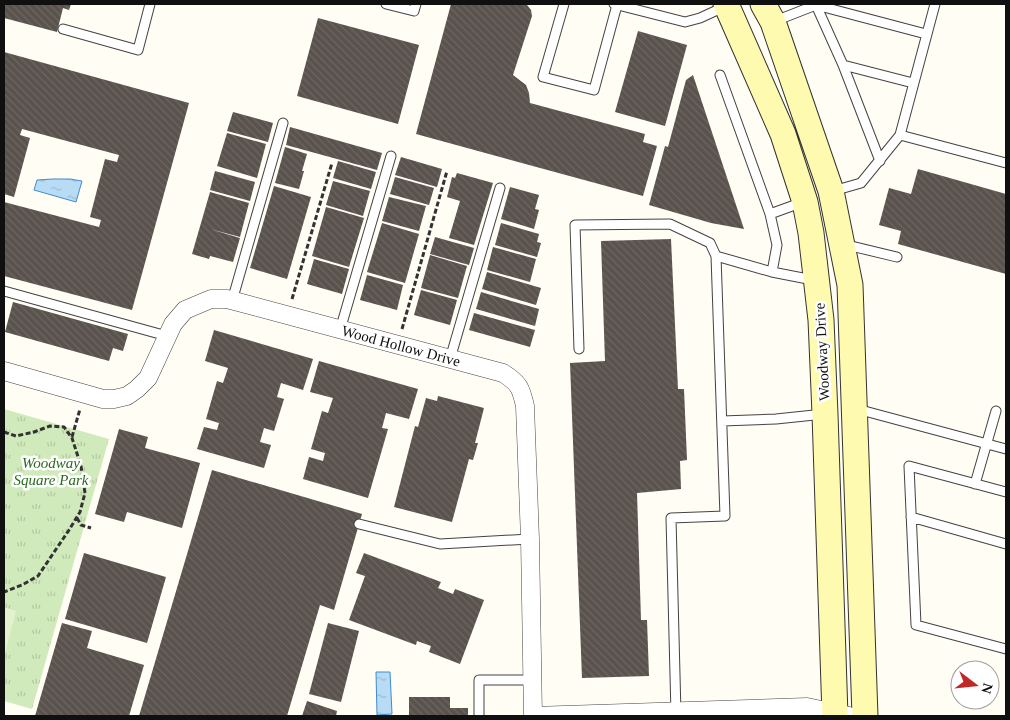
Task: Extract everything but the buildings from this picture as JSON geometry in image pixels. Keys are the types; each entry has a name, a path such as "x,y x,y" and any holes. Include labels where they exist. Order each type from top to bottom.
{"main road":[{"name":"Woodway Drive","path":"726,5 784,134 805,202 811,233 821,320 839,715"},
{"name":"Woodway Drive","path":"768,13 832,191 850,285 865,716"},
{"path":"805,202 832,191"},
{"path":"825,414 855,408"}],"street":[{"name":"Wood Hollow Drive","path":"4,371 103,399 128,396 148,378 173,324 186,310 211,299 227,299 503,373 513,379 522,390 525,406 530,539 533,716"},
{"path":"533,716 676,714 807,707 839,715"}],"lane":[{"path":"63,29 138,50 150,4"},
{"path":"386,4 414,11 416,4"},
{"path":"564,4 544,77 594,90 615,4 633,6 685,22 700,18 726,5"},
{"path":"768,13 816,4 926,34"},
{"path":"816,4 843,65 880,161"},
{"path":"832,191 862,183 900,135 935,4"},
{"path":"843,65 913,83"},
{"path":"720,75 770,214 777,245 772,272"},
{"path":"232,301 283,123"},
{"path":"900,135 1006,163"},
{"path":"340,330 391,156"},
{"path":"450,359 500,188"},
{"path":"770,214 805,202"},
{"path":"579,349 575,225 670,224 710,243 716,256 725,516 671,518 676,714"},
{"path":"841,243 896,257"},
{"path":"716,256 772,272 817,281"},
{"path":"4,291 167,336"},
{"path":"855,408 1006,449"},
{"path":"975,484 996,411"},
{"path":"722,421 776,419 825,414"},
{"path":"1006,492 909,466 916,625 1006,649"},
{"path":"911,517 1006,544"},
{"path":"360,524 440,544 530,539"},
{"path":"479,716 479,680 533,680"}],"path":[{"path":"287,315 332,163"},
{"path":"397,345 447,171"},
{"path":"72,438 84,394"},
{"path":"4,432 16,436 50,426 64,427 72,438 81,466 85,493 77,518 38,576 4,592"},
{"path":"77,518 81,525 91,528"}],"green space":[{"name":"Woodway Square Park","path":"4,409 109,439 32,709 4,701"},
{"path":"4,607 16,611 4,657"}],"water":[{"path":"37,180 82,181 76,202 34,190"},
{"path":"376,672 390,672 392,714 377,715"}]}
